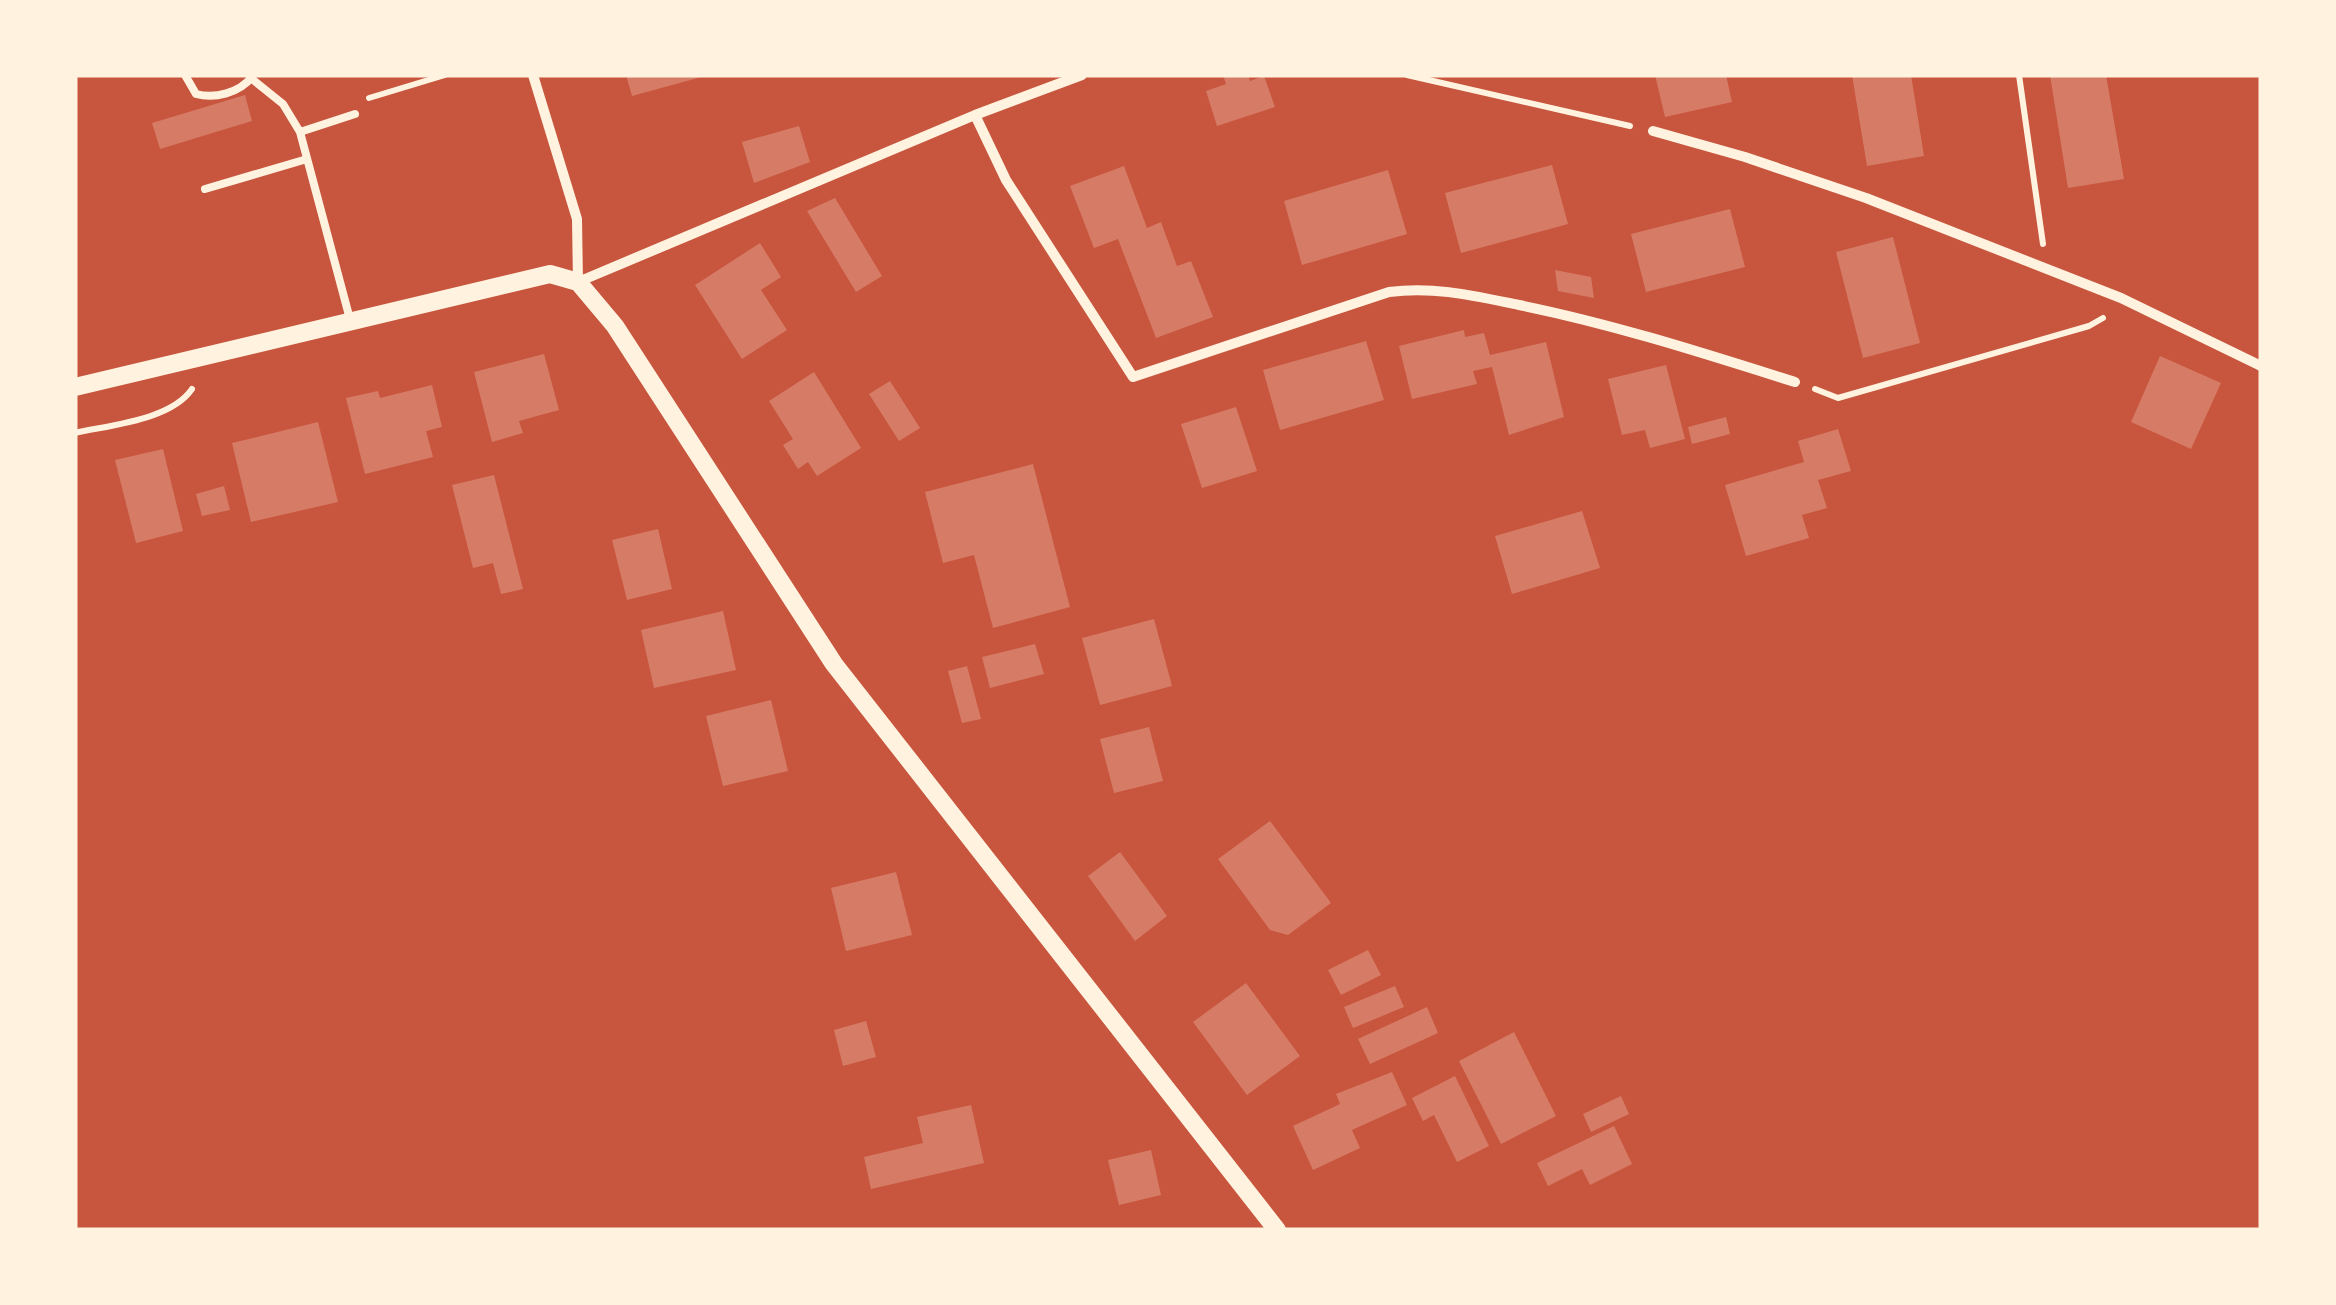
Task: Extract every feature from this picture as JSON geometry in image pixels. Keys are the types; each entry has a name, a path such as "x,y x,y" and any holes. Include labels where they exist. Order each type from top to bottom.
{"street":[{"path":"532,75 577,219 578,282"},
{"path":"578,282 975,115 1082,75"},
{"path":"975,115 1006,180 1133,377 1389,292 1423,288 1556,312 1692,348 1795,382"},
{"path":"1653,131 1866,198 2120,298 2261,366"},
{"path":"75,388 550,274 578,282 615,326 834,664 1276,1230"}],"lane":[{"path":"185,75 196,94 211,98 245,86 253,77 283,104 300,132 351,322"},
{"path":"300,132 355,114"},
{"path":"205,188 307,158"}],"path":[{"path":"355,114 366,99 445,75"},
{"path":"1408,75 1653,131"},
{"path":"2019,75 2045,270"},
{"path":"1795,382 1838,398 2089,326 2110,314 2120,298"},
{"path":"75,433 170,410 193,388 190,360"}],"building":[{"path":"626,75 705,75 705,76 632,96"},
{"path":"1223,75 1248,75 1250,81 1264,76 1275,107 1217,126 1206,91 1226,84"},
{"path":"1655,75 1726,75 1732,102 1665,117"},
{"path":"1852,75 1911,75 1924,156 1867,166"},
{"path":"2050,75 2106,75 2124,179 2068,188"},
{"path":"245,95 252,121 160,149 152,123"},
{"path":"799,126 810,162 754,183 742,142"},
{"path":"1552,165 1568,224 1461,253 1445,193"},
{"path":"1124,166 1147,228 1161,222 1177,266 1191,261 1213,317 1156,338 1118,239 1094,248 1070,186"},
{"path":"1388,170 1407,234 1302,265 1284,201"},
{"path":"835,198 882,276 856,292 807,211"},
{"path":"1730,209 1745,267 1646,292 1631,234"},
{"path":"1893,237 1920,343 1863,358 1836,252"},
{"path":"760,243 781,277 761,290 787,330 742,359 695,285"},
{"path":"1555,270 1591,277 1594,298 1558,291"},
{"path":"1464,330 1465,337 1484,333 1490,355 1546,342 1564,417 1509,435 1492,367 1473,371 1477,384 1412,399 1399,346"},
{"path":"1366,341 1384,400 1280,430 1263,370"},
{"path":"544,354 559,410 519,421 523,433 492,442 474,372"},
{"path":"2160,356 2221,383 2191,449 2131,422"},
{"path":"1666,365 1685,439 1650,448 1645,430 1622,435 1608,379"},
{"path":"814,372 861,448 817,476 808,462 798,469 783,445 793,439 769,401"},
{"path":"890,381 920,428 899,441 869,394"},
{"path":"432,385 442,427 426,431 433,457 365,474 346,398 378,391 380,398"},
{"path":"1236,407 1257,471 1202,488 1181,424"},
{"path":"1726,417 1730,434 1692,444 1688,427"},
{"path":"318,422 338,502 251,522 232,443"},
{"path":"1838,429 1851,471 1818,480 1827,508 1802,515 1809,538 1746,556 1725,485 1804,462 1798,441"},
{"path":"163,449 183,531 136,543 115,460"},
{"path":"1033,464 1070,607 993,628 974,555 943,563 925,492"},
{"path":"494,475 523,589 501,594 493,563 473,568 452,485"},
{"path":"224,486 230,510 202,516 196,494"},
{"path":"1582,511 1600,568 1512,594 1495,536"},
{"path":"658,529 672,589 627,600 612,540"},
{"path":"723,611 736,670 654,688 641,630"},
{"path":"1154,619 1172,686 1100,705 1082,638"},
{"path":"1035,644 1044,674 990,688 982,657"},
{"path":"967,666 981,719 962,723 948,671"},
{"path":"771,700 788,771 723,786 706,716"},
{"path":"1149,727 1163,781 1114,793 1100,739"},
{"path":"1270,821 1331,903 1288,935 1270,930 1218,859"},
{"path":"1120,852 1167,916 1135,941 1088,876"},
{"path":"896,872 912,935 846,951 831,888"},
{"path":"1368,950 1381,975 1341,995 1328,970"},
{"path":"1246,983 1300,1056 1247,1095 1193,1022"},
{"path":"1395,986 1404,1007 1353,1028 1344,1007"},
{"path":"1427,1007 1438,1033 1370,1064 1358,1039"},
{"path":"866,1021 876,1057 843,1066 834,1030"},
{"path":"1514,1032 1556,1116 1501,1144 1459,1061"},
{"path":"1392,1072 1407,1105 1352,1130 1360,1148 1313,1170 1293,1126 1340,1104 1336,1094"},
{"path":"1455,1076 1489,1146 1457,1162 1434,1115 1423,1121 1412,1098"},
{"path":"1621,1096 1629,1114 1591,1132 1583,1114"},
{"path":"971,1105 984,1163 871,1189 864,1157 923,1143 917,1117"},
{"path":"1614,1126 1632,1164 1590,1185 1582,1169 1548,1186 1537,1163"},
{"path":"1151,1150 1161,1195 1119,1205 1108,1160"}]}
